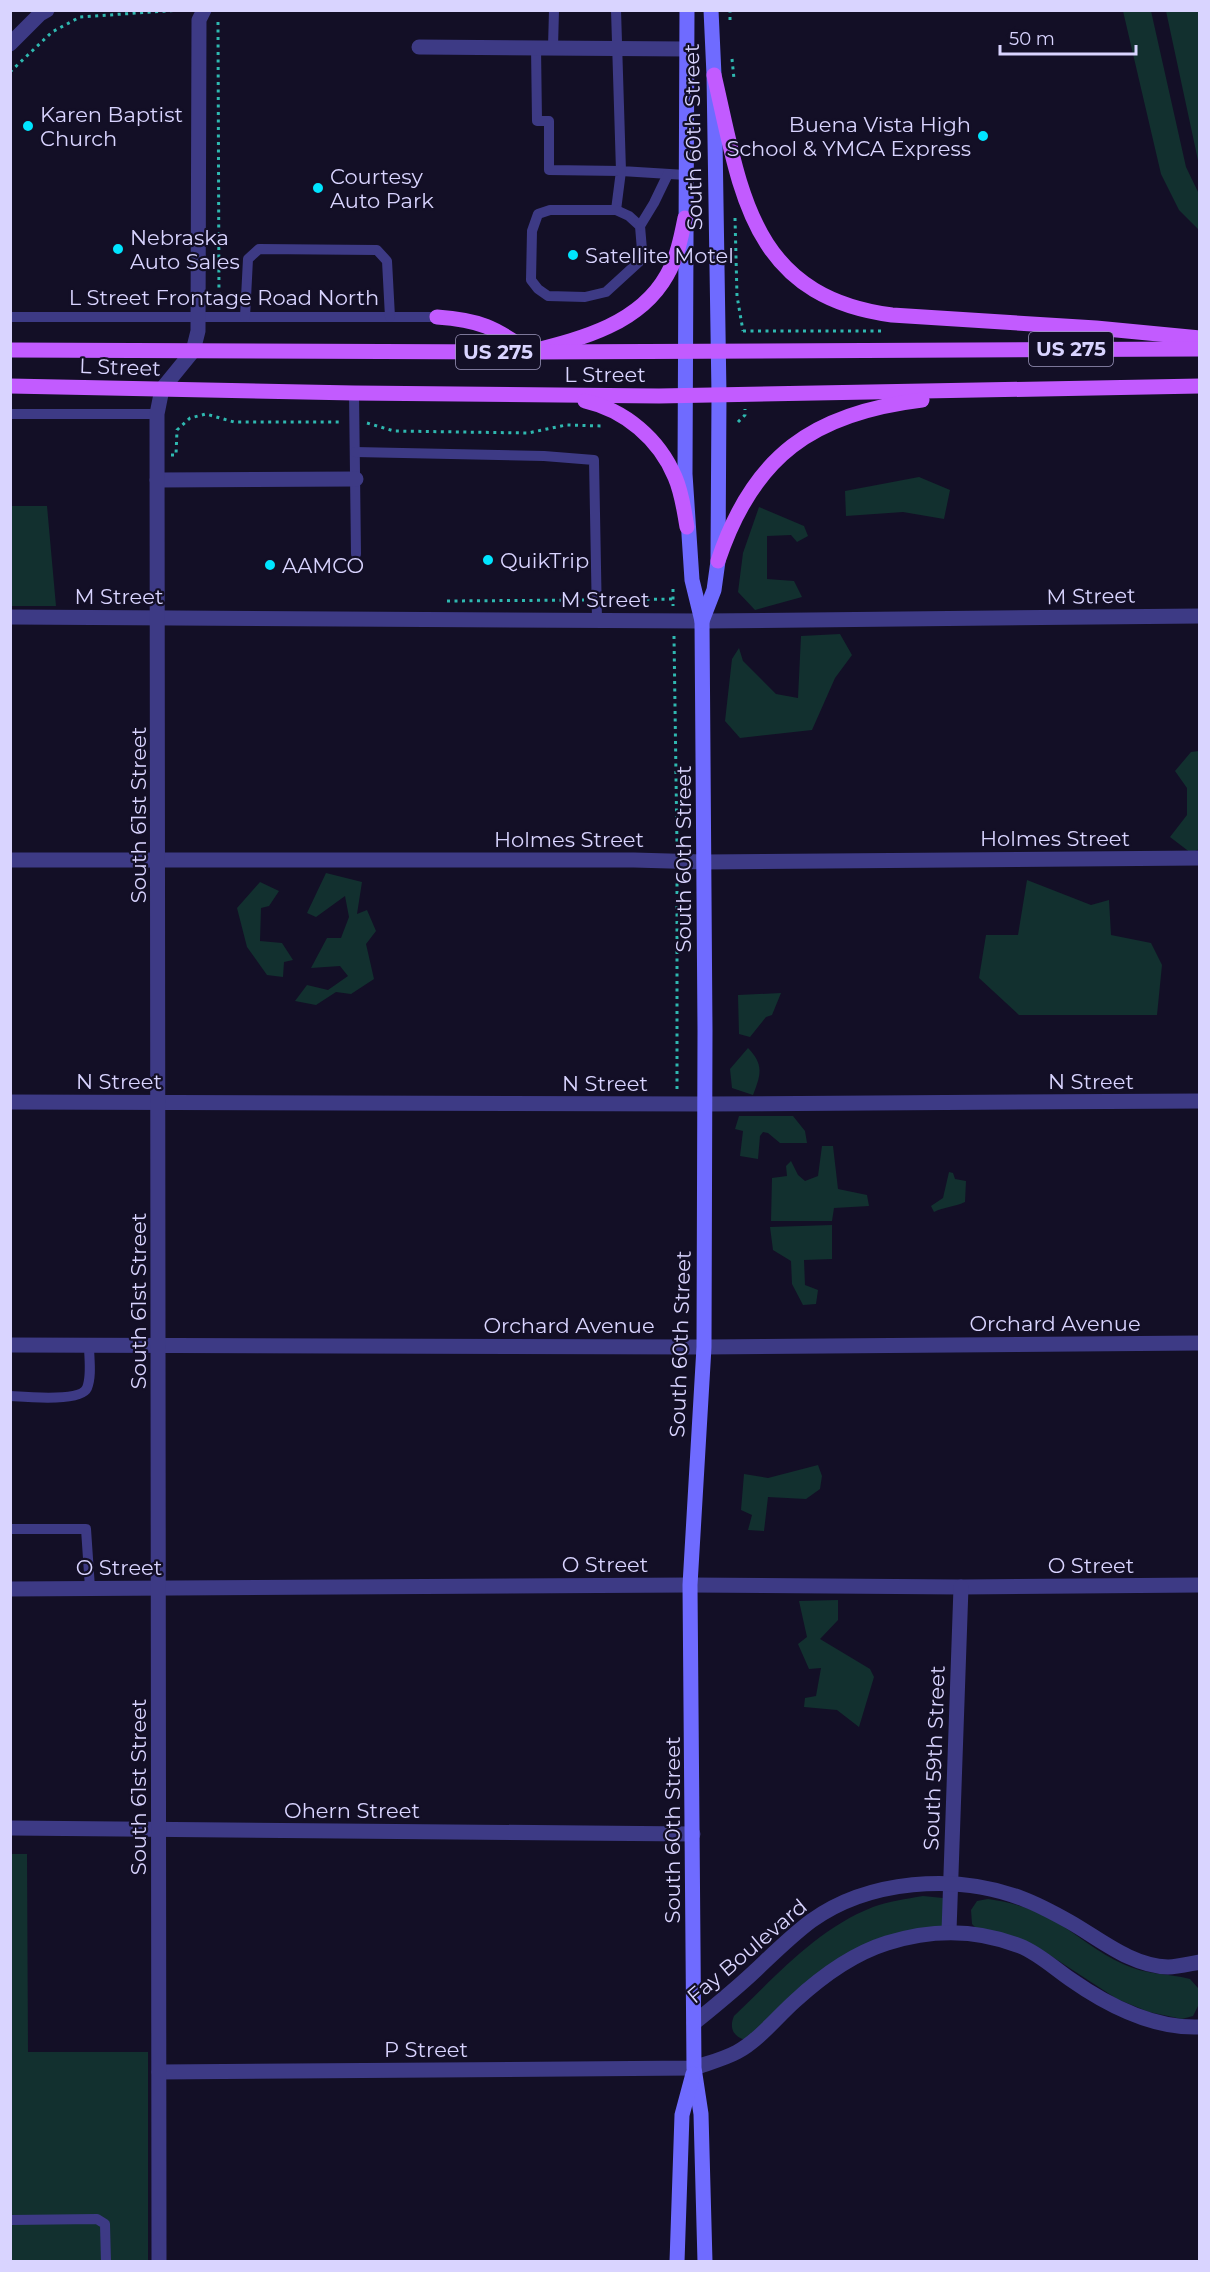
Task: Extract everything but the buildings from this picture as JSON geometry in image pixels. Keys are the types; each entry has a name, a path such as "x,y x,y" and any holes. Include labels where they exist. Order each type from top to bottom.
{"main road":[{"name":"South 60th Street","path":"687,10 685,218 687,527 692,580 702,621 704,862 704,1347 690,1585 694,2068 701,2114 705,2262"},
{"name":"South 60th Street","path":"702,621 714,590 718,561 719,395 711,10"},
{"path":"714,75 731,152 746,204 759,233 774,255 798,278 819,293 869,312 892,315 1096,328 1200,338"},
{"path":"437,317 460,319 491,326 529,352 596,333 636,309 655,292 667,275 679,248 685,218"},
{"name":"L Street","path":"10,350 529,352 1200,349"},
{"name":"L Street","path":"10,386 556,395 745,395 1200,386"},
{"path":"718,561 735,518 756,482 782,454 812,432 843,417 880,406 999,391"},
{"path":"556,395 604,406 618,412 654,443 664,454 676,478 687,527"},
{"name":"South 60th Street","path":"677,2262 682,2115 694,2068"}],"street":[{"path":"10,44 47,10"},
{"path":"162,389 193,351 199,317 199,20 204,10"},
{"path":"419,47 687,49"},
{"name":"South 61st Street","path":"159,2262 158,414 162,389"},
{"path":"158,480 356,479"},
{"name":"M Street","path":"10,617 702,621 1200,616"},
{"name":"Holmes Street","path":"10,861 634,860 704,862 1200,858"},
{"name":"N Street","path":"10,1102 704,1104 1200,1101"},
{"name":"Orchard Avenue","path":"10,1345 704,1347 1200,1343"},
{"name":"O Street","path":"10,1589 1200,1585"},
{"name":"South 59th Street","path":"950,1931 961,1587"},
{"name":"Ohern Street","path":"10,1828 693,1834"},
{"name":"Fay Boulevard","path":"694,2023 756,1970 778,1947 812,1920 848,1901 905,1885 951,1884 1019,1897 1070,1922 1113,1949 1139,1961 1168,1967 1200,1962"},
{"path":"694,2068 737,2052 815,1983 860,1954 887,1943 950,1931 978,1934 1022,1947 1097,1997 1133,2014 1170,2026 1200,2027"},
{"name":"P Street","path":"159,2072 694,2068"}],"lane":[{"path":"553,47 554,10"},
{"path":"616,10 621,171 616,210"},
{"path":"536,47 537,121 549,121 549,170 686,175"},
{"path":"640,226 629,216 616,210 550,210 538,214 532,231 531,280 548,296 585,297 606,292 641,260 640,226 668,174"},
{"path":"245,317 248,260 259,249 377,250 387,261 390,317"},
{"name":"L Street Frontage Road North","path":"10,317 437,317"},
{"path":"354,393 356,554"},
{"path":"10,414 158,414"},
{"path":"355,452 543,456 594,460 597,620"},
{"path":"10,1396 70,1397 82,1394 88,1387 89,1346"},
{"path":"10,1529 86,1529 90,1588"},
{"path":"10,2220 97,2219 105,2224 106,2262"}],"path":[{"path":"10,72 52,32 80,17 180,10"},
{"path":"730,10 730,28"},
{"path":"218,22 219,317"},
{"path":"731,56 735,88"},
{"path":"745,351 737,296 735,208 746,204"},
{"path":"743,331 895,332"},
{"path":"738,422 745,415 745,395"},
{"path":"158,455 176,454 177,430 190,418 206,414 234,422 370,423 394,431 528,433 566,425 608,426"}],"green space":[{"path":"1123,11 1151,11 1186,167 1199,194 1199,230 1179,210 1161,174"},
{"path":"1166,11 1199,11 1199,165"},
{"path":"919,477 950,490 944,519 903,512 846,516 845,491"},
{"path":"10,506 47,506 56,606 11,606"},
{"path":"759,507 804,526 808,536 797,542 791,535 767,536 767,579 794,581 802,597 755,610 738,592 743,553"},
{"path":"840,634 852,655 835,678 812,730 740,738 725,721 732,659 739,648 743,661 776,694 798,698 801,636"},
{"path":"1199,751 1199,849 1191,853 1170,837 1187,815 1187,788 1175,771 1191,752"},
{"path":"326,873 362,882 357,914 367,910 376,931 366,944 374,979 351,994 336,992 316,1005 295,1001 307,985 328,990 348,976 340,966 311,968 327,938 341,938 349,917 345,896 316,917 307,913"},
{"path":"1027,880 1091,905 1109,900 1111,935 1151,943 1162,965 1157,1015 1019,1015 979,978 986,935 1018,935"},
{"path":"260,882 279,891 269,906 261,908 260,941 282,943 293,960 284,962 283,977 267,975 247,947 237,908"},
{"path":"781,993 772,1015 766,1017 750,1037 739,1034 738,995"},
{"path":"748,1048 757,1060 760,1070 753,1095 732,1088 730,1069"},
{"path":"739,1116 793,1116 805,1131 807,1143 780,1143 768,1133 763,1132 760,1136 758,1159 740,1156 743,1131 735,1129"},
{"path":"822,1146 833,1146 838,1189 867,1195 869,1206 834,1208 832,1221 771,1221 772,1178 787,1176 786,1166 791,1161 798,1175 805,1181 818,1176"},
{"path":"949,1172 953,1173 955,1179 966,1181 965,1202 934,1212 931,1206 943,1198"},
{"path":"832,1225 832,1259 804,1260 805,1285 818,1290 816,1304 803,1305 792,1284 791,1261 773,1250 770,1227"},
{"path":"818,1465 822,1476 820,1489 806,1499 768,1497 764,1531 748,1530 752,1515 741,1510 744,1474 768,1478"},
{"path":"838,1600 838,1620 820,1639 870,1669 874,1677 859,1727 837,1710 804,1707 805,1698 816,1696 821,1668 809,1669 798,1644 807,1637 799,1601"},
{"path":"10,1854 27,1854 28,2052 148,2052 148,2261 11,2262"},
{"path":"923,1896 943,1898 949,1904 944,1927 886,1941 745,2040 735,2034 732,2028 734,2016 782,1969 816,1940 853,1916 873,1907"},
{"path":"988,1899 1022,1906 1045,1916 1114,1960 1132,1968 1190,1979 1198,1988 1198,2006 1193,2016 1182,2019 1149,2012 1117,1999 1042,1950 978,1930 972,1924 971,1910 977,1901"}],"place":[{"name":"Karen Baptist Church","path":"28,126"},
{"name":"Buena Vista High School & YMCA Express","path":"983,136"},
{"name":"Courtesy Auto Park","path":"318,188"},
{"name":"Nebraska Auto Sales","path":"118,249"},
{"name":"Satellite Motel","path":"573,255"},
{"name":"QuikTrip","path":"488,560"},
{"name":"AAMCO","path":"270,565"}]}
